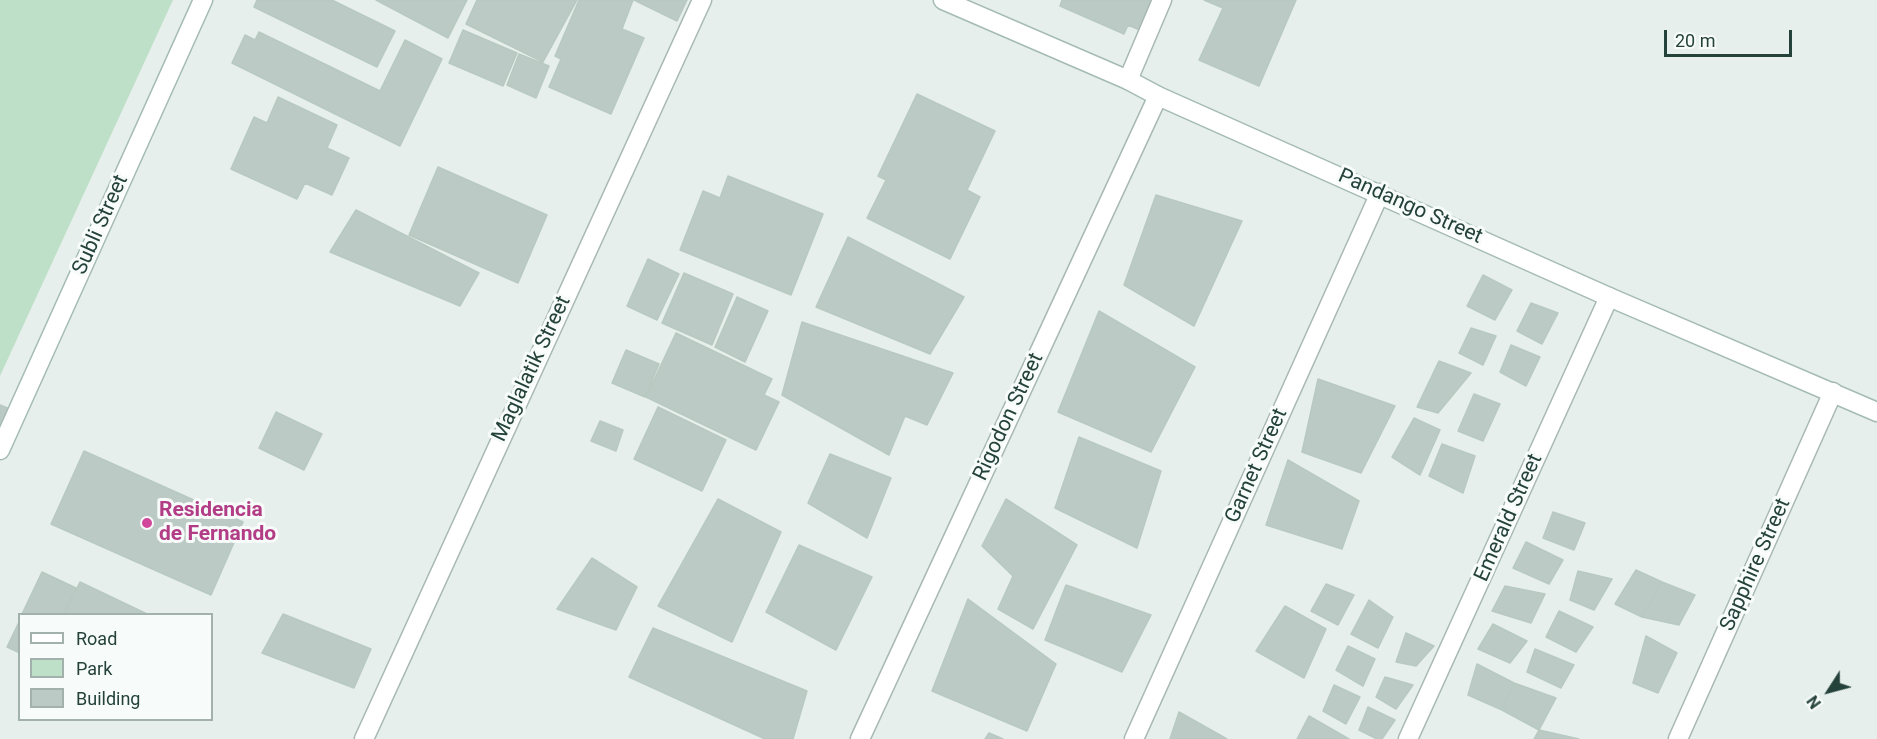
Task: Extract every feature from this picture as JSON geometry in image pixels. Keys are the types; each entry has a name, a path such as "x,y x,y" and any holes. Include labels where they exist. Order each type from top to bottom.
{"street":[{"name":"Subli Street","path":"0,450 203,0"},
{"name":"Maglalatik Street","path":"364,739 702,0"},
{"name":"Pandango Street","path":"943,0 1128,80 1158,96 1610,297 1877,412"},
{"path":"1128,80 1162,0"},
{"name":"Rigodon Street","path":"860,739 1158,96"},
{"name":"Garnet Street","path":"1134,739 1380,193"},
{"name":"Emerald Street","path":"1408,739 1610,297"},
{"name":"Sapphire Street","path":"1678,739 1833,392"}],"green space":[{"path":"0,0 173,0 0,376"}],"building":[{"path":"257,0 332,0 395,31 377,67 254,7"},
{"path":"376,0 467,0 448,38"},
{"path":"477,0 577,0 543,62 466,24"},
{"path":"579,0 633,0 622,29 644,38 611,114 549,87 561,59 555,56"},
{"path":"634,0 687,0 677,21"},
{"path":"1062,0 1154,0 1142,31 1128,25 1124,34 1060,6"},
{"path":"1204,0 1296,0 1259,86 1199,60 1223,8"},
{"path":"463,30 517,53 503,86 449,63"},
{"path":"259,32 380,91 405,40 442,59 400,146 232,63 245,35 255,40"},
{"path":"519,54 549,66 536,98 507,85"},
{"path":"917,94 995,131 967,190 980,197 950,259 867,218 886,180 878,176"},
{"path":"278,97 337,125 327,148 349,158 332,195 305,183 297,199 231,169 254,117 267,123"},
{"path":"438,167 547,215 518,283 409,235"},
{"path":"728,176 823,214 791,295 680,250 703,191 720,198"},
{"path":"1156,195 1242,221 1194,326 1124,285"},
{"path":"356,210 479,273 460,306 330,252"},
{"path":"848,237 964,297 930,354 816,307"},
{"path":"648,259 679,274 657,320 627,306"},
{"path":"684,273 733,294 712,345 662,323"},
{"path":"1483,275 1512,290 1495,320 1467,306"},
{"path":"737,297 768,311 745,362 715,347"},
{"path":"1531,303 1558,313 1542,344 1517,331"},
{"path":"1099,311 1195,367 1151,452 1058,412"},
{"path":"802,322 953,373 927,425 905,416 889,455 782,395"},
{"path":"1471,328 1496,336 1483,365 1459,353"},
{"path":"676,333 772,379 764,395 779,402 756,450 646,397"},
{"path":"1511,345 1540,357 1526,386 1500,372"},
{"path":"626,350 659,364 645,397 612,383"},
{"path":"1439,361 1471,373 1438,413 1417,407"},
{"path":"1318,379 1395,406 1361,473 1302,452"},
{"path":"1474,394 1500,404 1483,441 1458,431"},
{"path":"0,405 10,409 0,431"},
{"path":"658,407 726,440 702,491 634,459"},
{"path":"276,412 322,434 304,470 259,448"},
{"path":"1414,418 1440,430 1420,475 1392,457"},
{"path":"600,421 623,430 616,451 591,441"},
{"path":"1079,437 1161,471 1137,548 1055,508"},
{"path":"1442,444 1475,456 1463,493 1429,476"},
{"name":"Residencia de Fernando","path":"84,451 243,522 211,595 51,524"},
{"path":"830,454 891,478 867,538 808,503"},
{"path":"1288,460 1359,501 1342,549 1266,525"},
{"path":"718,499 781,532 732,642 658,606"},
{"path":"1006,499 1077,545 1033,629 998,609 1013,576 982,546"},
{"path":"1553,512 1585,523 1574,550 1543,538"},
{"path":"1526,542 1563,560 1549,584 1513,568"},
{"path":"799,545 872,577 836,650 766,612"},
{"path":"592,558 637,587 616,630 557,609"},
{"path":"1636,570 1662,582 1642,617 1615,604"},
{"path":"1578,571 1612,579 1594,610 1570,600"},
{"path":"42,572 76,588 64,613 22,613"},
{"path":"80,582 145,613 64,613"},
{"path":"1662,582 1695,595 1679,625 1642,617"},
{"path":"1326,584 1354,595 1338,625 1311,611"},
{"path":"1066,585 1151,615 1122,672 1045,640"},
{"path":"1505,586 1545,594 1531,623 1492,611"},
{"path":"968,599 1056,664 1027,731 932,691"},
{"path":"1369,600 1393,617 1378,648 1351,634"},
{"path":"1285,606 1326,629 1304,678 1256,651"},
{"path":"1559,611 1593,627 1576,652 1546,637"},
{"path":"283,614 371,649 354,688 262,653"},
{"path":"18,624 18,652 7,647"},
{"path":"1493,624 1527,641 1510,663 1478,649"},
{"path":"653,628 807,691 793,739 765,739 629,677"},
{"path":"1406,633 1434,646 1416,666 1396,662"},
{"path":"1646,636 1677,653 1658,693 1633,683"},
{"path":"1348,646 1375,659 1363,686 1336,670"},
{"path":"1535,649 1574,665 1561,688 1527,672"},
{"path":"1477,664 1514,683 1502,710 1468,695"},
{"path":"1385,677 1413,685 1396,709 1376,697"},
{"path":"1514,683 1556,698 1539,730 1502,710"},
{"path":"1334,685 1360,697 1346,724 1323,711"},
{"path":"1368,707 1395,720 1382,739 1377,739 1359,730"},
{"path":"1179,712 1227,739 1170,739"},
{"path":"1309,716 1349,739 1297,739"},
{"path":"1539,730 1579,739 1534,739"},
{"path":"989,733 1003,739 985,739"}],"place":[{"name":"Residencia de Fernando","path":"147,523"}]}
